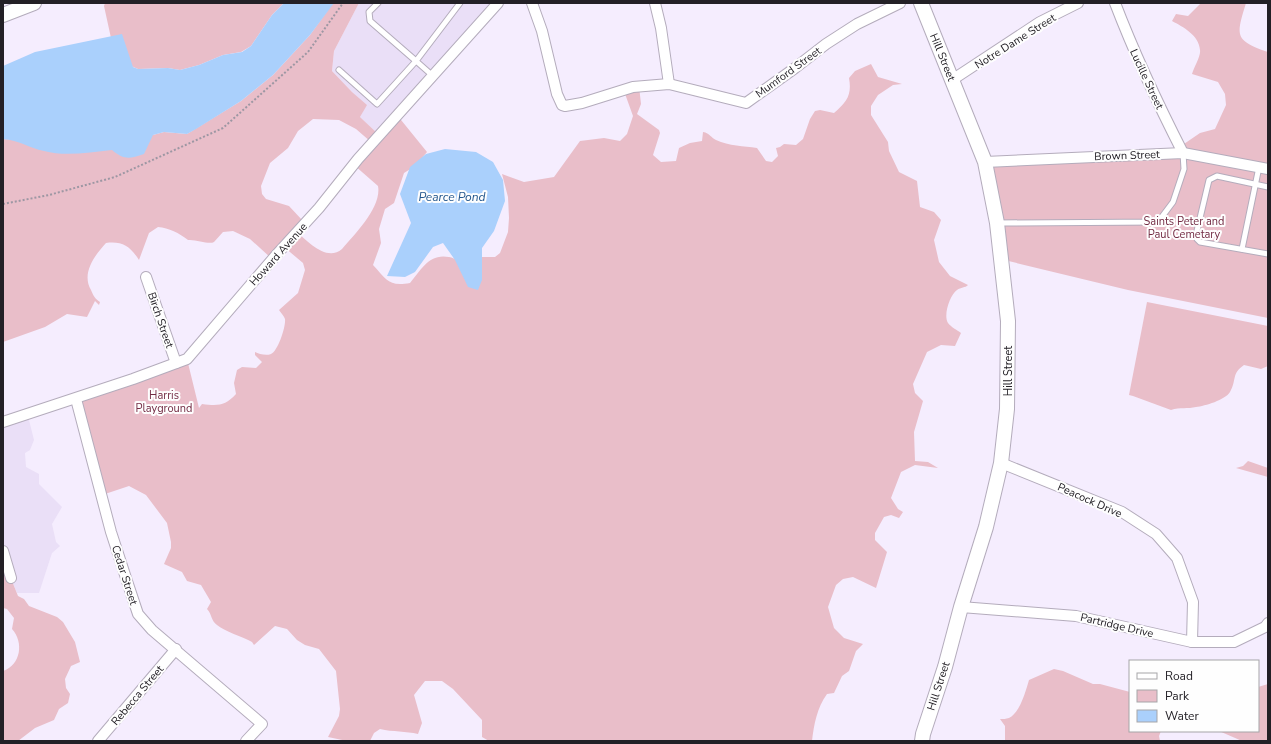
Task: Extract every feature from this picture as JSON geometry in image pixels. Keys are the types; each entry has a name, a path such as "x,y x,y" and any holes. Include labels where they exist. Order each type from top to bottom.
{"street":[{"path":"3,15 34,3"},
{"name":"Howard Avenue","path":"3,422 133,380 187,359 276,254 319,208 358,159 498,3"},
{"name":"Mumford Street","path":"532,3 542,31 557,94 562,105 565,106 582,103 633,88 669,84 746,103 826,44 857,24 900,3"},
{"path":"655,3 661,28 669,84"},
{"name":"Hill Street","path":"921,3 985,162 997,223 1008,321 1008,410 1001,463 986,527 961,607 945,667 922,734 922,741"},
{"name":"Notre Dame Street","path":"952,80 1040,22 1078,3"},
{"name":"Lucille Street","path":"1116,3 1129,39 1152,91 1183,153"},
{"name":"Brown Street","path":"985,162 1183,153 1263,168"},
{"name":"Birch Street","path":"146,277 176,363"},
{"name":"Cedar Street","path":"76,399 110,532 138,614 152,630 176,648 262,724 246,741"},
{"name":"Peacock Drive","path":"1001,463 1122,512 1156,534 1177,558 1193,602 1192,642"},
{"path":"3,551 11,578"},
{"name":"Partridge Drive","path":"961,607 1076,616 1192,642 1234,642 1265,627 1268,623"},
{"name":"Rebecca Street","path":"98,741 176,648"}],"lane":[{"path":"378,3 369,12 370,21 433,76"},
{"path":"339,70 377,104 416,61 460,3"},
{"path":"997,223 1158,222 1173,202 1184,169 1183,153"},
{"path":"1242,249 1256,184 1263,168"},
{"path":"1268,187 1217,176 1209,180 1196,235 1200,242 1268,254"}],"path":[{"path":"3,204 49,195 115,177 223,128 308,52 343,3"}],"shaded area":[{"path":"359,3 496,3 377,133 360,117 366,105 332,71 334,51"},
{"path":"28,416 34,440 30,450 25,453 26,467 39,474 39,484 62,507 52,524 56,542 60,546 52,553 39,593 17,593 3,553 3,422"}],"green space":[{"path":"105,3 284,3 272,15 251,46 241,52 223,55 199,65 180,70 168,68 138,69 129,65 111,38 104,6"},
{"name":"Harris Playground","path":"333,3 359,3 334,51 332,71 367,105 360,117 377,133 397,115 427,152 415,166 404,173 394,203 385,209 379,229 381,243 373,265 385,278 397,284 410,283 426,264 431,260 442,256 449,257 468,267 481,257 495,257 500,253 508,232 509,218 508,197 502,174 524,182 554,177 580,141 604,138 620,141 627,134 633,116 624,91 639,86 641,104 637,114 659,130 660,133 653,155 661,162 676,161 679,148 690,143 702,141 703,132 726,144 757,148 766,161 772,162 778,156 776,148 784,144 796,145 803,139 810,119 815,111 820,110 834,113 845,102 848,98 850,89 849,78 855,71 871,64 878,77 902,84 893,85 878,95 871,106 871,115 888,142 889,151 899,172 917,181 920,207 934,212 941,220 934,240 939,262 950,276 968,285 958,289 954,293 947,310 946,315 948,323 961,333 955,346 941,345 927,352 913,384 915,393 923,401 914,432 915,461 928,462 938,468 915,465 901,472 891,498 898,509 903,512 899,518 891,515 884,517 875,533 875,540 887,552 876,588 853,577 843,579 836,585 828,607 834,628 844,638 863,644 856,651 849,671 842,676 834,693 827,694 824,699 816,716 812,741 489,741 482,737 482,720 453,689 442,681 425,681 414,695 422,723 418,734 380,729 374,733 370,741 347,741 328,737 339,716 340,709 336,671 319,649 305,645 297,640 287,629 275,626 254,645 252,642 220,627 214,622 207,609 211,602 201,585 187,581 182,572 164,564 171,548 167,523 146,495 129,486 102,495 76,399 187,359 199,408 202,404 217,405 225,403 236,394 234,383 237,370 242,367 256,368 262,362 255,355 255,352 269,355 274,352 281,338 285,322 285,318 279,310 298,293 305,270 303,263 284,247 271,258 250,239 233,231 223,232 214,242 209,243 188,240 174,231 158,227 149,233 139,260 129,248 117,243 106,243 98,253 88,271 88,284 95,298 100,302 99,305 95,301 87,317 67,314 45,327 3,342 3,139 52,142 153,135 164,132 187,134 241,101 273,75 310,35","holes":["313,119 339,120 356,129 371,142 354,165 378,186 378,194 372,211 360,228 342,249 330,253 318,249 297,232 303,221 289,206 266,199 262,194 261,186 270,163 288,148 298,131"]},
{"name":"Saints Peter and Paul Cemetary","path":"1201,3 1246,3 1240,23 1240,35 1243,40 1249,44 1268,52 1268,318 1128,290 1000,259 985,162 1183,153 1181,146 1200,133 1215,129 1226,105 1225,94 1218,82 1192,74 1199,55 1199,45 1197,40 1190,32 1172,21 1176,14 1188,16"},
{"path":"1147,302 1268,326 1268,366 1261,369 1244,365 1237,371 1232,388 1224,398 1200,406 1171,410 1129,395"},
{"path":"1248,461 1268,468 1268,477 1236,468 1243,466"},
{"path":"3,553 18,596 24,599 29,606 57,617 63,622 75,642 80,662 71,666 65,679 66,688 70,694 68,703 59,709 54,720 35,728 18,741 3,741 3,671 14,664 19,653 19,646 16,634 12,629 14,618 7,609 3,608"},
{"path":"1054,669 1063,671 1093,684 1100,684 1129,692 1129,732 1161,732 1159,736 1160,741 1005,741 1005,726 1000,719 1009,718 1016,711 1022,701 1029,680"},
{"path":"1268,684 1268,741 1242,741 1221,732 1259,732 1259,687"}],"water":[{"path":"284,3 334,3 310,35 273,75 241,101 187,134 164,132 153,135 144,154 130,158 120,156 112,150 78,154 52,153 3,139 3,66 35,52 122,34 133,67 138,69 168,68 180,70 199,65 223,55 242,52 251,46 272,15"},
{"name":"Pearce Pond","path":"445,149 476,152 493,162 503,180 505,201 494,231 482,248 482,280 478,290 468,287 455,260 443,243 433,247 415,272 405,277 387,276 411,223 400,194 410,167 426,154"}]}
